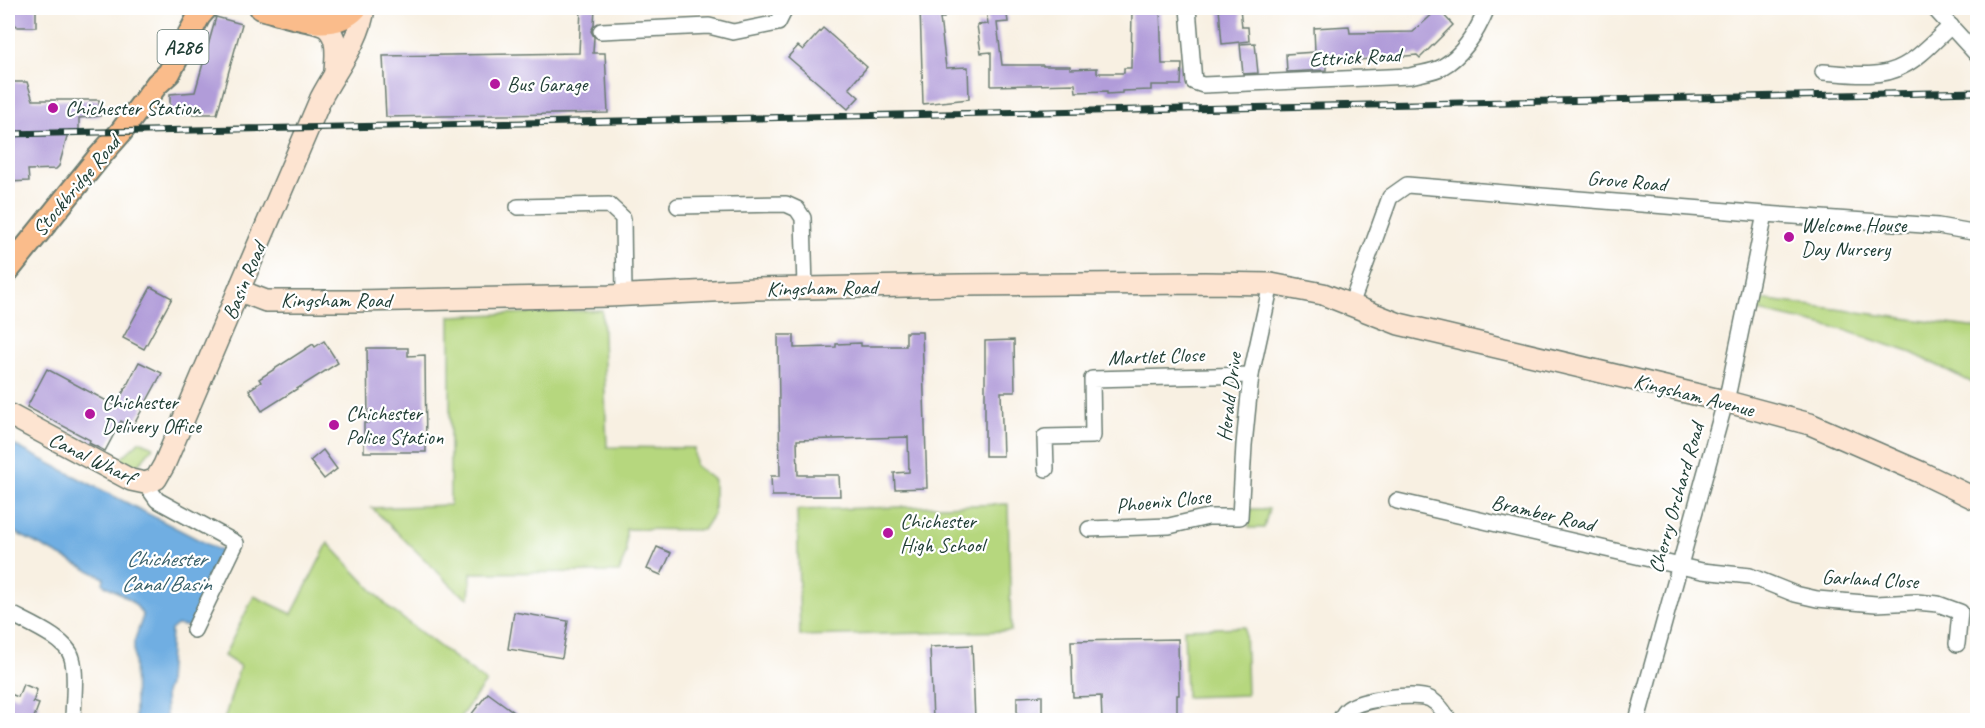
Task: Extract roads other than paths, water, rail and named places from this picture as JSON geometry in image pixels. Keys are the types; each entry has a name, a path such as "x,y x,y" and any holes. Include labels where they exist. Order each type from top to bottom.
{"main road":[{"name":"A286","path":"151,93 160,63 186,8"},
{"name":"A286","path":"151,93 168,72 199,16 206,8"},
{"path":"261,8 312,22 346,17 356,8"},
{"name":"Stockbridge Road","path":"8,270 151,93"}],"street":[{"name":"Basin Road","path":"146,483 156,479 164,465 321,98 335,71 348,55 363,17 364,8"},
{"path":"600,31 709,26 733,32 741,31 778,23 783,14 783,8"},
{"name":"Ettrick Road","path":"1188,8 1194,82 1203,85 1410,76 1442,68 1466,46 1487,8"},
{"path":"1934,8 1977,57"},
{"path":"312,22 326,27 333,37 336,54 335,71"},
{"path":"1823,72 1865,74 1891,72 1906,65 1951,27"},
{"name":"Grove Road","path":"1351,305 1390,197 1407,185 1938,226 1977,233"},
{"path":"678,206 786,204 796,209 803,218 805,288"},
{"path":"518,207 609,205 623,218 624,296"},
{"name":"Cherry Orchard Road","path":"1637,720 1734,366 1765,214"},
{"name":"Kingsham Road","path":"240,291 266,301 355,302 624,296 805,288 1019,284 1270,284 1323,294 1399,324"},
{"name":"Herald Drive","path":"1240,517 1251,375 1270,284"},
{"name":"Kingsham Avenue","path":"1399,324 1725,400 1810,424 1920,472 1977,500"},
{"name":"Martlet Close","path":"1046,469 1045,437 1094,436 1092,379 1251,375"},
{"name":"Canal Wharf","path":"8,414 131,480 146,483"},
{"path":"146,483 157,500 236,543 194,630"},
{"name":"Bramber Road","path":"1397,501 1679,566"},
{"name":"Phoenix Close","path":"1089,529 1168,526 1208,517 1240,517"},
{"name":"Garland Close","path":"1679,566 1750,576 1795,594 1817,599 1876,604 1916,602 1938,604 1960,612 1958,644"},
{"path":"8,612 60,641 69,651 73,666 73,720"},
{"path":"1340,720 1346,710 1360,703 1419,695 1432,700 1449,720"}],"water":[{"name":"Chichester Canal Basin","path":"8,442 223,552 190,627 177,625 171,630 168,685 165,693 166,720 135,720 134,642 143,616 140,610 126,597 103,584 104,578 8,529"}],"railway":[{"path":"8,134 1978,92"}],"place":[{"name":"Bus Garage","path":"495,84"},
{"name":"Chichester Station","path":"53,108"},
{"name":"Welcome House Day Nursery","path":"1789,237"},
{"name":"Chichester Delivery Office","path":"90,414"},
{"name":"Chichester Police Station","path":"334,425"},
{"name":"Chichester High School","path":"888,533"}]}
